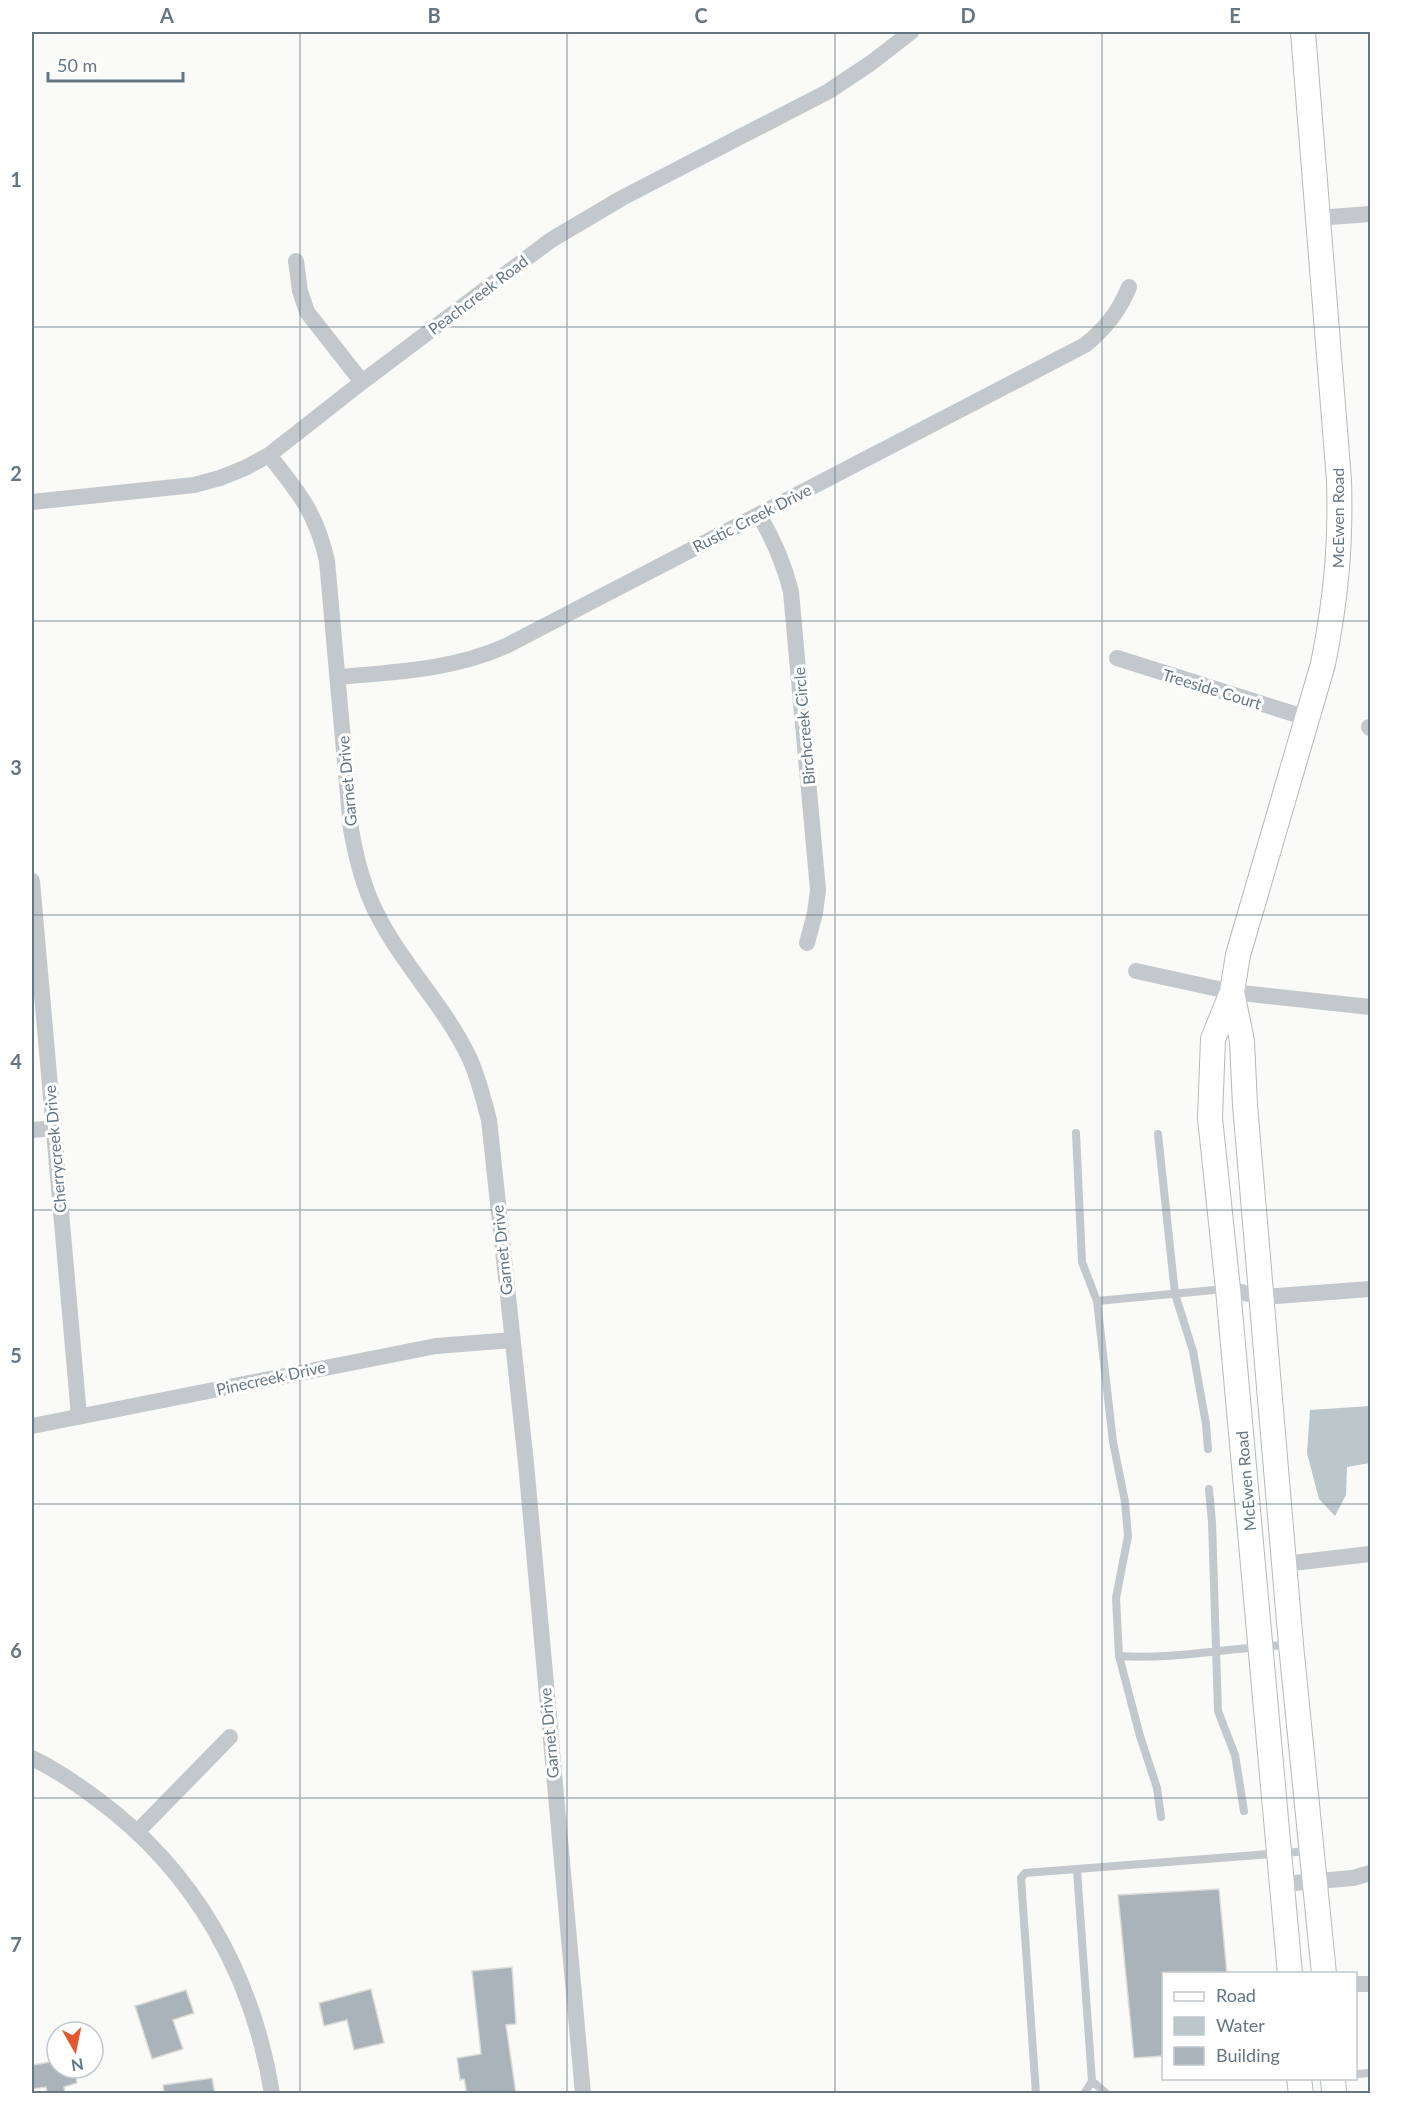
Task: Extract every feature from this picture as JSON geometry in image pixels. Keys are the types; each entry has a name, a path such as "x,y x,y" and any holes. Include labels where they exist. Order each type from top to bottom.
{"street":[{"name":"Peachcreek Road","path":"32,502 194,485 228,475 269,455 551,240 622,198 829,91 871,63 911,32"},
{"name":"McEwen Road","path":"1290,1972 1228,1289 1210,1118 1213,1039 1232,992 1238,955 1323,664 1338,573 1339,480 1303,32"},
{"path":"1317,218 1371,214"},
{"path":"296,261 300,291 307,312 362,382"},
{"name":"Rustic Creek Drive","path":"338,677 433,668 491,653 1085,345 1113,318 1129,287"},
{"name":"Garnet Drive","path":"269,455 302,496 314,516 322,538 327,561 351,829 364,887 391,939 444,1013 468,1055 486,1109 494,1154 526,1463 583,2094"},
{"name":"Birchcreek Circle","path":"759,515 776,544 791,592 818,890 807,943"},
{"name":"Treeside Court","path":"1117,658 1307,718"},
{"name":"Cherrycreek Drive","path":"32,881 79,1416"},
{"path":"1136,971 1232,992 1371,1007"},
{"name":"McEwen Road","path":"1232,992 1242,1041 1245,1105 1291,1645 1324,1972"},
{"path":"32,1130 54,1128"},
{"path":"1228,1289 1263,1297 1371,1289"},
{"name":"Pinecreek Drive","path":"32,1426 436,1346 512,1340"},
{"path":"1284,1564 1371,1554"},
{"path":"138,1831 230,1737"},
{"path":"32,1758 75,1783 138,1831 181,1878 209,1920 234,1965 257,2023 272,2094"},
{"path":"1282,1884 1353,1878 1371,1873"}],"lane":[{"path":"1076,1133 1082,1262 1097,1301 1113,1442 1125,1502 1128,1536 1116,1598 1119,1656 1140,1736 1157,1788 1161,1817"},
{"path":"1158,1134 1175,1294 1193,1352 1206,1424 1208,1449"},
{"path":"1097,1301 1228,1289"},
{"path":"1209,1489 1218,1711 1235,1755 1244,1811"},
{"path":"1119,1656 1174,1657 1216,1650 1291,1645"},
{"path":"1036,2094 1021,1878 1025,1873 1312,1851"},
{"path":"1077,1870 1092,2081 1084,2094"},
{"path":"1092,2081 1107,2094"}],"water":[{"path":"1370,1406 1370,1463 1347,1467 1346,1495 1335,1516 1319,1499 1307,1453 1310,1410"}],"building":[{"path":"1219,1889 1227,1972 1162,1972 1162,2056 1134,2058 1118,1895"},
{"path":"512,1967 516,2024 506,2025 516,2094 467,2094 464,2079 460,2080 457,2058 481,2054 472,1971"},
{"path":"371,1989 384,2043 354,2050 347,2020 324,2026 319,2003"},
{"path":"186,1990 194,2013 173,2020 183,2049 152,2059 135,2006"},
{"path":"45,2063 45,2080 77,2080 77,2083 64,2087 65,2094 47,2094 46,2087 32,2089 32,2065"},
{"path":"212,2078 215,2094 164,2094 163,2085"}]}
